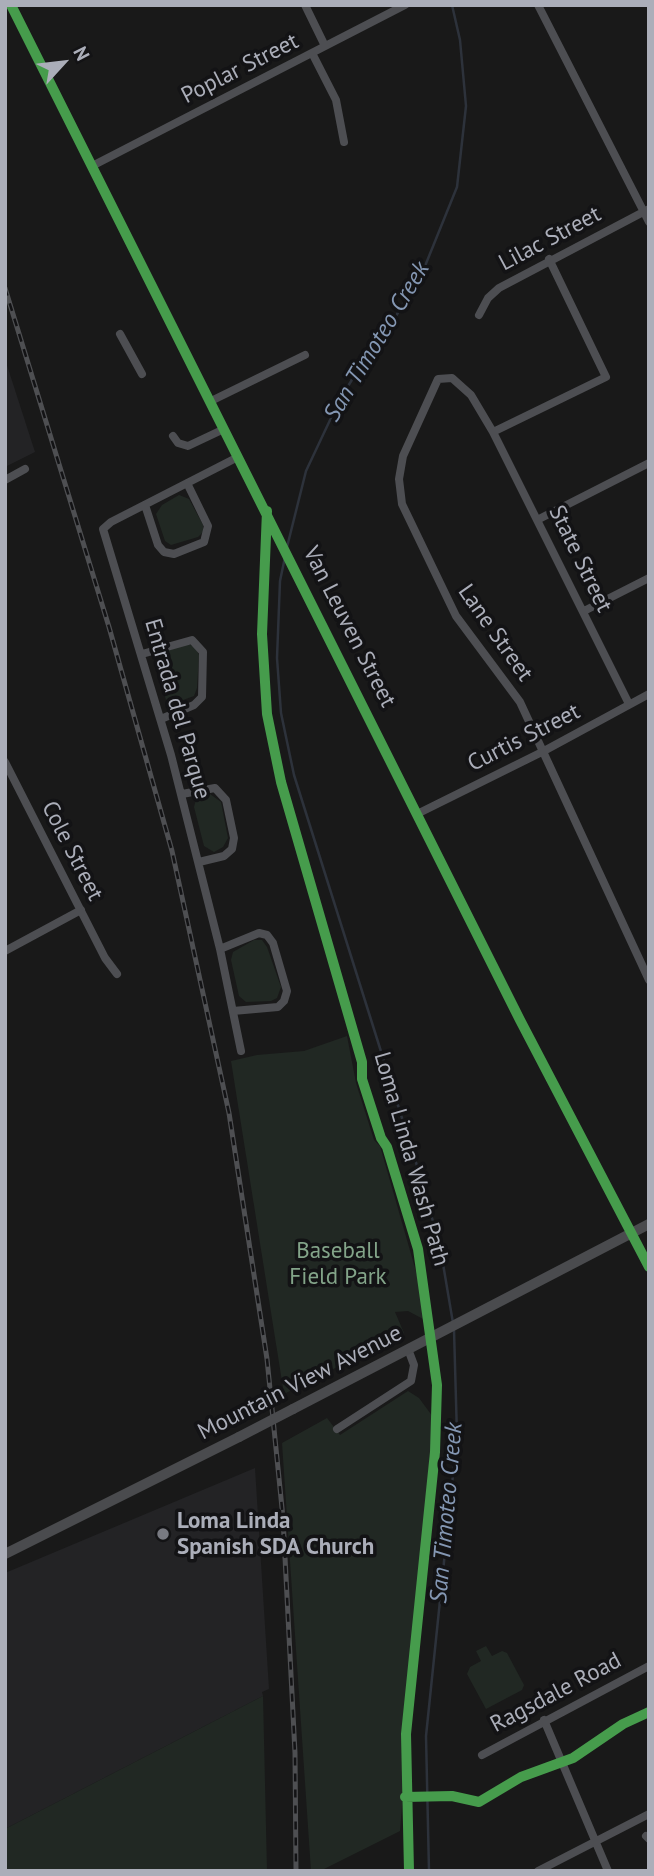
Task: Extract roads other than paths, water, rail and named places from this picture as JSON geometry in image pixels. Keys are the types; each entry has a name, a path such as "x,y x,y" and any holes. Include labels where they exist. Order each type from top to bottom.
{"main road":[{"name":"Mountain View Avenue","path":"5,1554 239,1437 649,1224"}],"street":[{"name":"Van Leuven Street","path":"11,5 417,814 649,1267"},
{"path":"305,5 326,47"},
{"name":"Poplar Street","path":"92,166 405,5"},
{"path":"538,5 646,210 649,222"},
{"path":"312,54 336,100 344,142"},
{"name":"Lilac Street","path":"479,315 488,298 499,288 549,259 646,210"},
{"path":"493,432 606,377 549,259"},
{"path":"120,334 142,374"},
{"path":"211,401 306,355"},
{"name":"Lane Street","path":"493,432 471,395 452,378 438,379 403,456 399,480 402,504 456,616 520,702 649,980"},
{"path":"173,436 178,443 188,446 225,429"},
{"name":"State Street","path":"493,432 539,519 629,704"},
{"name":"Entrada del Parque","path":"238,457 111,522 103,529 182,794 220,949 241,1051"},
{"path":"539,519 649,463"},
{"path":"5,480 25,469"},
{"path":"145,505 164,552 174,554 204,542 208,526 187,483"},
{"path":"584,611 649,578"},
{"path":"142,654 192,640 203,652 202,697 194,705 160,719"},
{"name":"Curtis Street","path":"417,814 542,752 649,694"},
{"name":"Cole Street","path":"5,762 105,958 117,974"},
{"path":"182,794 215,788 226,800 234,838 232,849 224,856 199,862"},
{"path":"5,951 81,910"},
{"path":"220,949 258,933 267,935 273,943 287,991 285,1001 278,1007 233,1011"},
{"path":"337,1429 411,1381 414,1374 408,1349"},
{"name":"Ragsdale Road","path":"482,1755 649,1666"},
{"path":"544,1720 608,1871"},
{"path":"538,1871 649,1814"}],"waterway":[{"name":"San Timoteo Creek","path":"287,547 306,471 339,401 353,378 369,361 423,271 457,187 466,106 460,40 452,5"},
{"name":"San Timoteo Creek","path":"285,557 280,581 277,658 281,713 294,775 418,1169 440,1246 453,1323"},
{"name":"San Timoteo Creek","path":"429,1871 426,1736 457,1436 454,1330"}],"railway":[{"path":"5,288 109,627 172,851 229,1113 267,1359 283,1518 295,1753 296,1871"}],"place":[{"name":"Loma Linda Spanish SDA Church","path":"163,1534"}],"park label":[{"name":"Baseball Field Park","path":"338,1264"}]}
